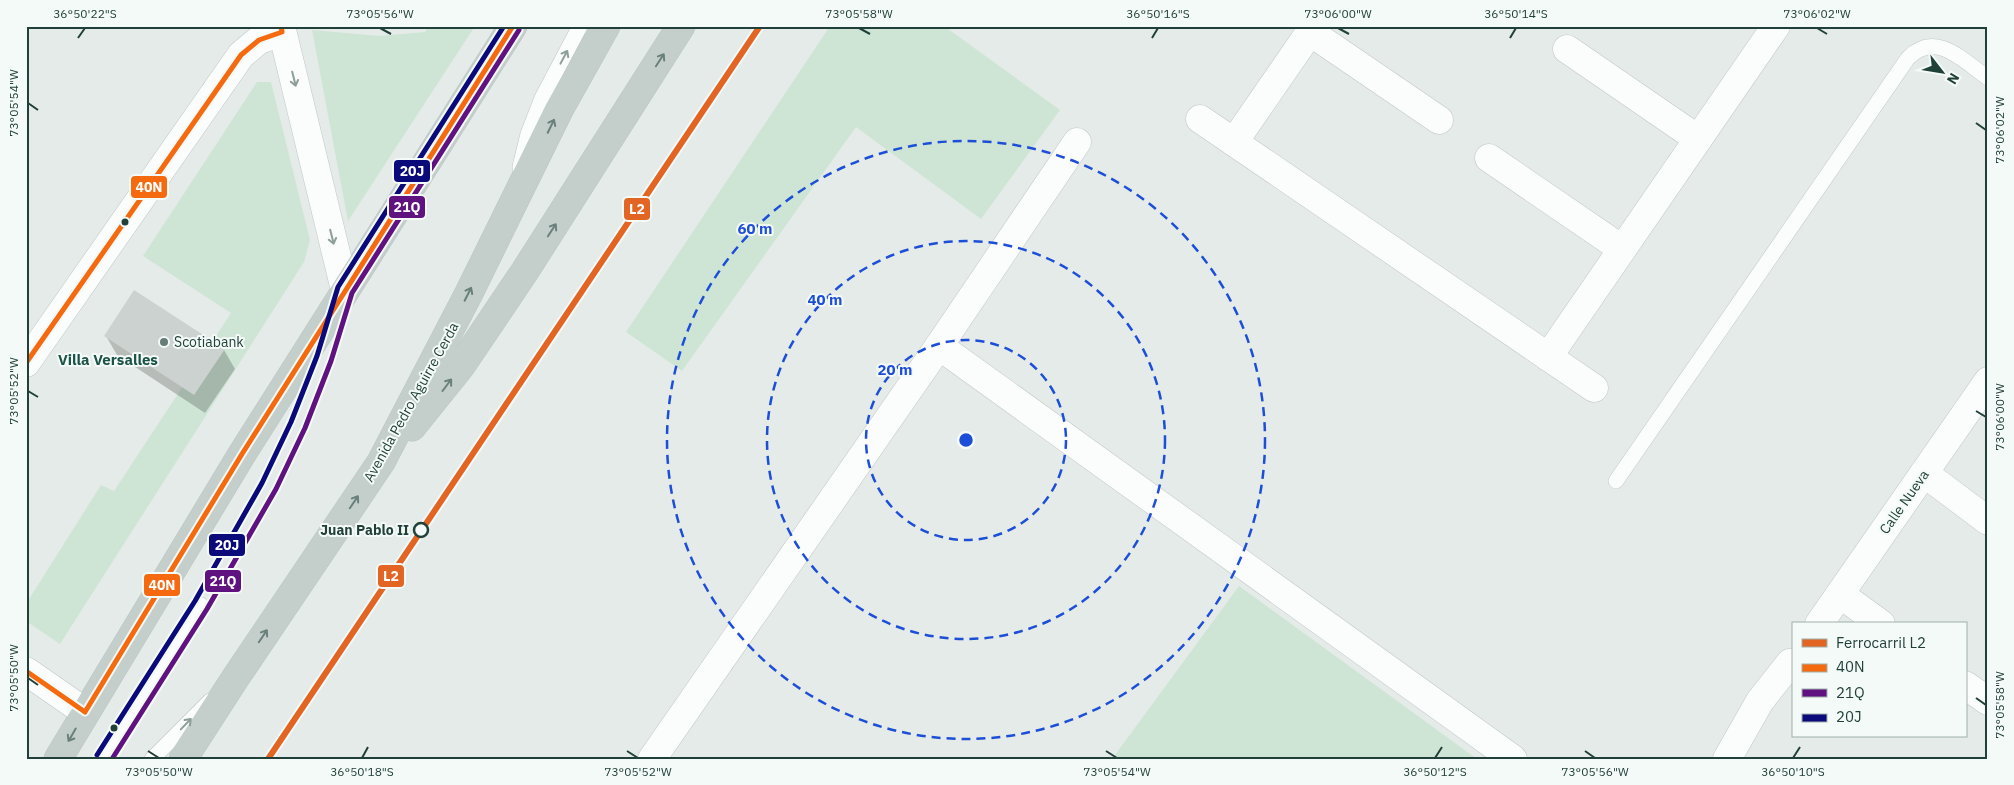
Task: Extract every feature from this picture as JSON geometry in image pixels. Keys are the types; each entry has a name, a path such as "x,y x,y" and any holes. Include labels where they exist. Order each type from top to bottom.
{"highway":[{"path":"58,759 242,454 513,26"},
{"name":"Avenida Pedro Aguirre Cerda","path":"184,759 236,677 381,462 408,413 559,110 606,26"},
{"path":"381,462 438,397 461,366 525,271 681,26"}],"street":[{"path":"26,362 241,55 258,40 281,29 345,290"},
{"path":"1234,142 1312,29 1439,120"},
{"path":"1548,357 1698,139 1766,30"},
{"path":"1567,49 1698,139"},
{"path":"1200,119 1594,388"},
{"path":"652,759 1077,142"},
{"path":"1489,158 1622,249"},
{"path":"938,346 1513,759"},
{"name":"Calle Nueva","path":"1820,622 1988,381"},
{"path":"1924,473 1988,521"},
{"path":"1840,594 1878,622"},
{"path":"1727,759 1760,701 1790,662"},
{"path":"26,671 85,712"},
{"path":"1966,686 1988,701"}],"lane":[{"path":"507,217 528,134 542,98 580,26"},
{"path":"1616,481 1908,58 1926,46 1943,48 1988,78"},
{"path":"103,759 201,605"},
{"path":"152,759 236,677"}],"green space":[{"path":"429,26 475,26 348,221 312,30 379,36 425,32"},
{"path":"830,26 944,26 1060,110 981,219 856,127 682,371 626,332"},
{"path":"257,82 271,82 310,240 304,262 60,644 26,621 26,604 101,485 114,491 231,313 143,256"},
{"path":"1239,586 1477,759 1112,759"}],"building":[{"name":"Scotiabank","path":"134,290 225,349 194,395 104,336"}],"rail line":[{"name":"L2","path":"268,759 760,26"}],"transit line":[{"name":"40N","path":"26,363 241,55 259,40 282,32 281,26"},
{"name":"20J","path":"97,755 195,601 262,483 291,422 317,356 338,287 504,26"},
{"name":"40N","path":"26,671 85,712 242,454 513,26"},
{"name":"21Q","path":"112,759 207,609 276,489 305,428 331,361 352,293 519,30"}],"place":[{"name":"Scotiabank","path":"164,342"},
{"name":"Juan Pablo II","path":"421,530"}],"district":[{"name":"Villa Versalles","path":"108,360"}]}
